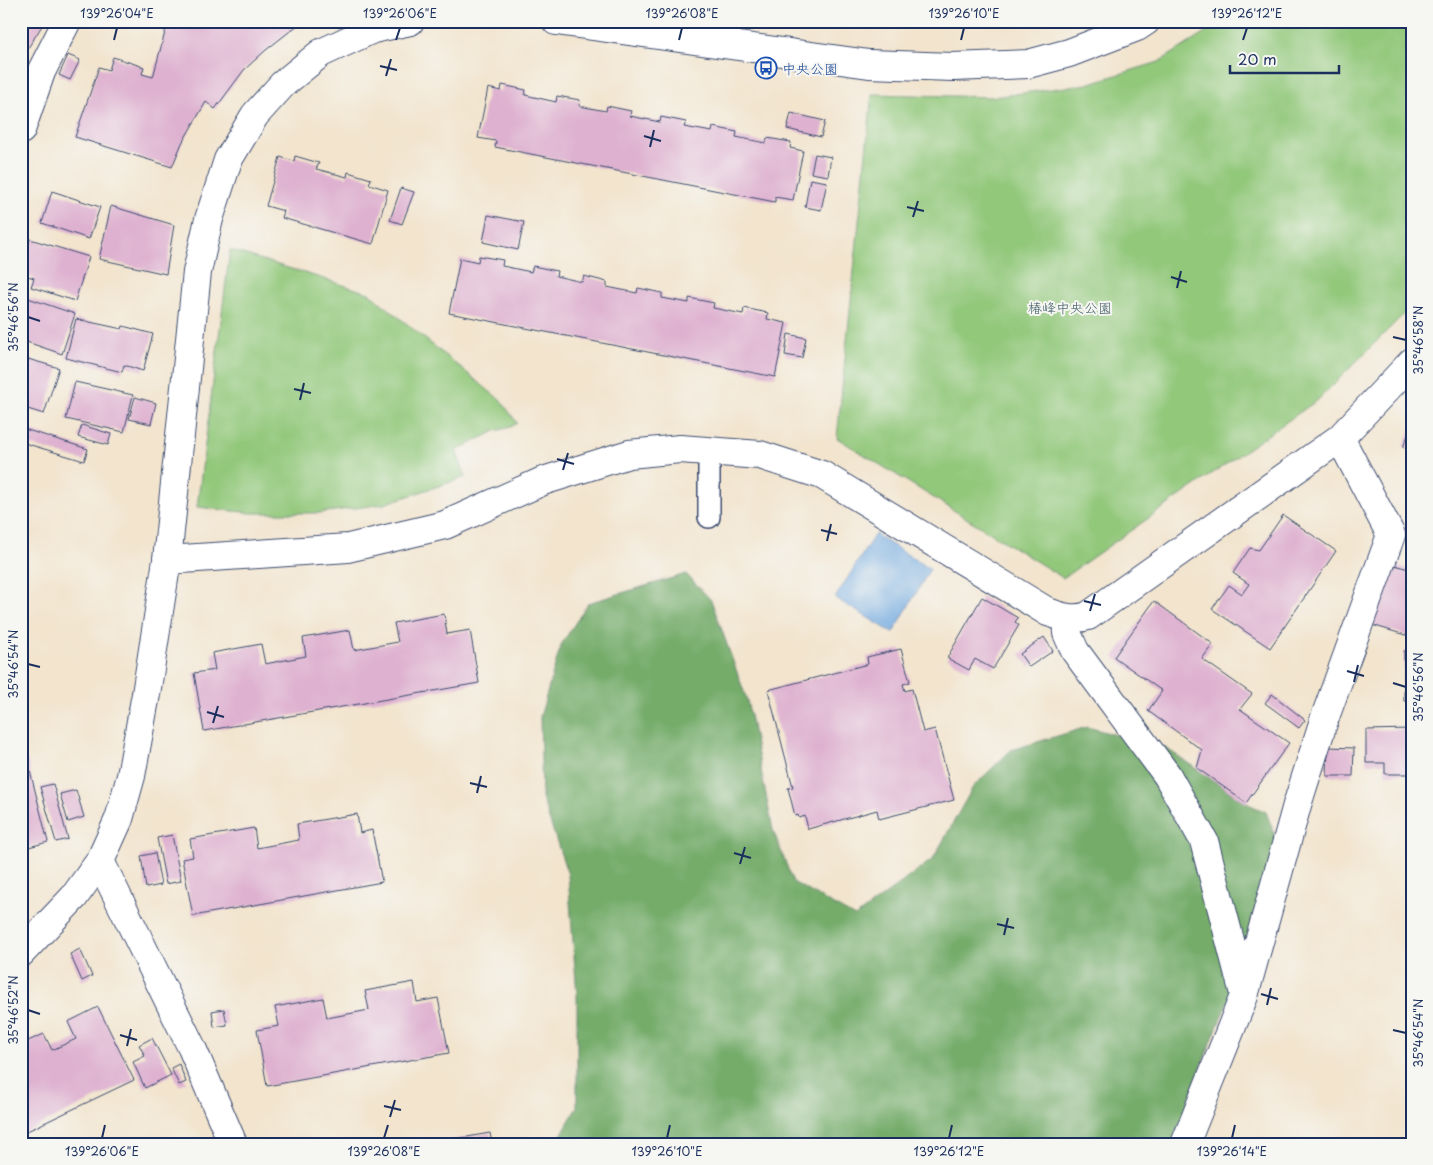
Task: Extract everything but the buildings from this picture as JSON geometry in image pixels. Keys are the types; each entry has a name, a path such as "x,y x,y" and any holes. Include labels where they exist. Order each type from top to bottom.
{"street":[{"path":"21,130 41,72 67,21"},
{"path":"21,953 74,897 100,861 119,819 131,776 167,560 197,272 210,219 228,160 255,115 283,84 321,53 372,25 410,21"},
{"path":"556,21 727,32 869,64 953,67 1028,64 1069,54 1136,27 1146,21"},
{"path":"167,560 348,548 445,525 543,481 629,454 680,449 760,455 822,475 1048,612 1066,618 1078,619 1088,616 1340,438 1412,362"},
{"path":"1185,1144 1244,996 1297,805 1348,653 1402,538 1340,438"},
{"path":"1066,618 1067,633 1075,651 1167,775 1204,841 1244,996"},
{"path":"100,861 192,1048 234,1144"}],"lane":[{"path":"709,452 710,517"}],"green space":[{"name":"椿峰中央公園","path":"1219,21 1412,21 1412,306 1319,399 1063,578 837,438 872,94 994,97 1087,84 1159,62 1205,33"},
{"path":"230,250 369,293 500,399 517,423 511,427 495,431 456,451 466,477 384,504 320,513 251,513 197,507"},
{"path":"686,574 711,600 747,700 773,830 793,882 855,917 933,859 973,787 1011,750 1087,727 1166,748 1246,803 1266,812 1285,863 1205,1057 1172,1144 556,1144 577,1107 577,996 568,875 542,798 540,717 561,645 588,603"}],"water":[{"path":"875,534 930,569 893,633 835,598"}],"place":[{"name":"中央公園","path":"766,68"}]}
